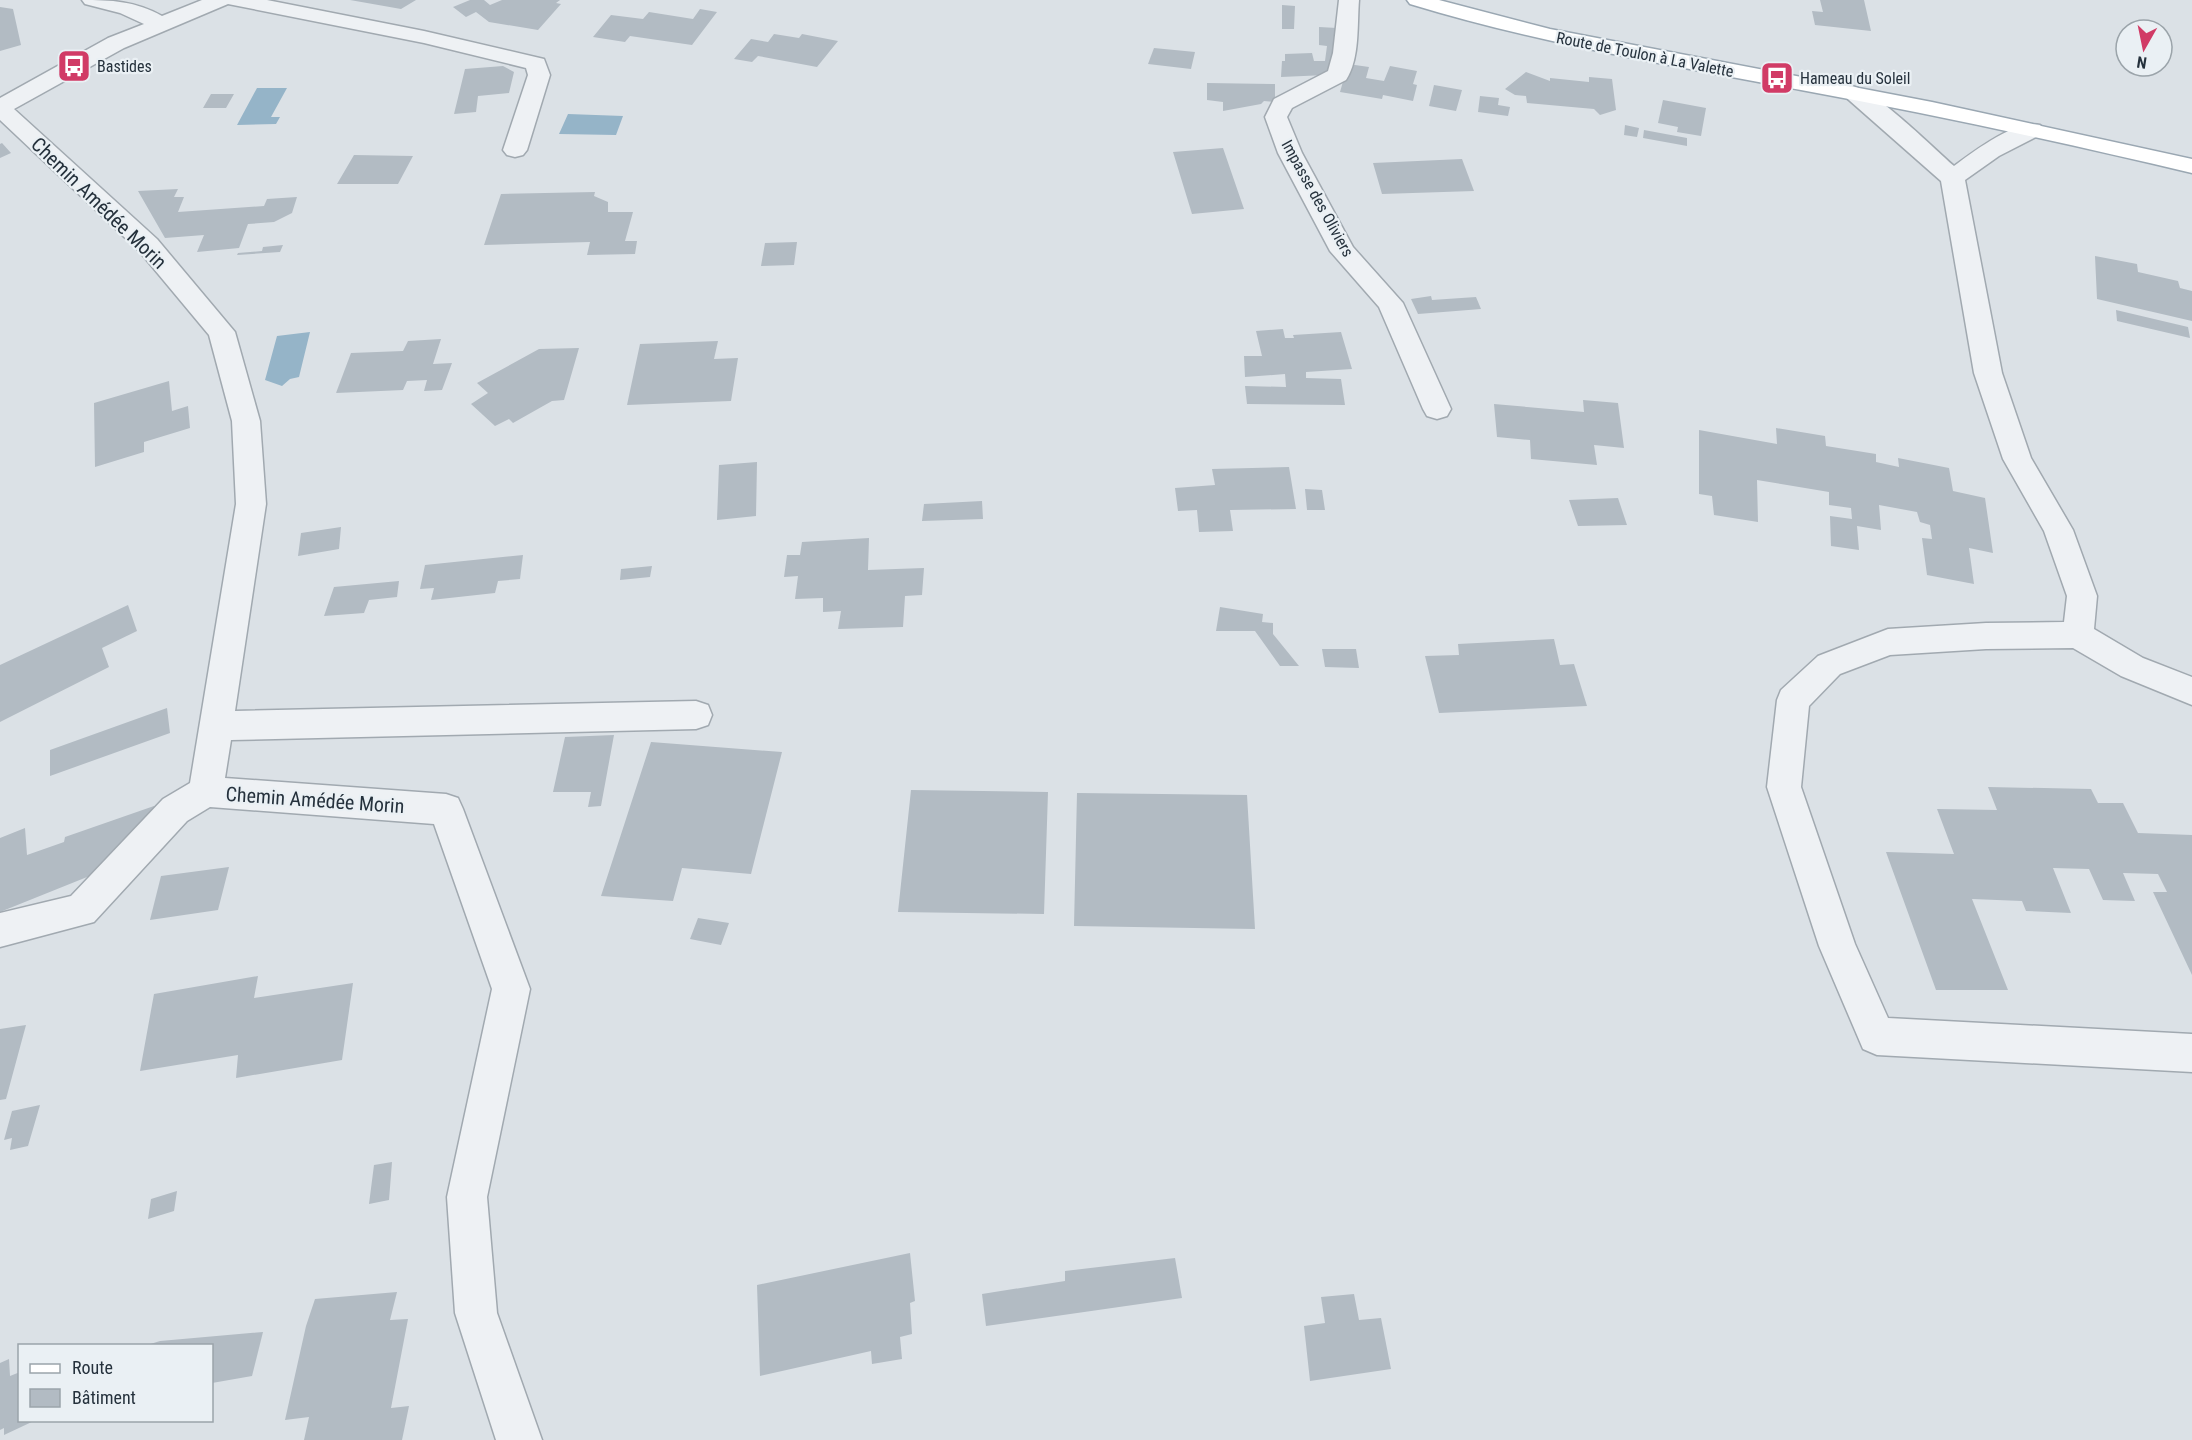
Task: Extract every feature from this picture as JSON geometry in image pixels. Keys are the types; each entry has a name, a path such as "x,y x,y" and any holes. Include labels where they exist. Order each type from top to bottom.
{"main road":[{"name":"Route de Toulon à La Valette","path":"1417,0 1460,14 1555,38 1852,93 2192,166"},
{"name":"Route de Toulon à La Valette","path":"1459,0 1535,21 1962,102 2192,154"}],"street":[{"path":"92,0 116,5 151,18 160,24"},
{"path":"0,108 117,43 220,0"},
{"path":"235,0 424,37 536,64 538,75 516,150"},
{"name":"Impasse des Oliviers","path":"1349,0 1344,53 1338,75 1282,104 1276,117 1290,153 1343,251 1390,303 1437,410"},
{"path":"1852,93 1875,110 1953,178 1988,373 2017,459 2058,530 2082,596 2078,635"},
{"name":"Chemin Amédée Morin","path":"0,108 148,245 222,332 246,421 251,504 206,792 446,809 511,989 467,1197 477,1312 519,1440"},
{"path":"1953,178 1991,151 2032,130"},
{"path":"2192,691 2132,667 2078,635 1986,636 1888,642 1829,665 1793,700 1784,787 1837,946 1877,1036 2192,1053"},
{"path":"216,726 696,715"},
{"path":"0,930 81,910 175,810 206,792"}],"water":[{"path":"257,88 287,88 271,117 280,117 276,124 237,125"},
{"path":"568,114 623,116 616,135 559,134"},
{"path":"310,332 299,377 290,379 282,386 265,380 277,336"}],"building":[{"path":"350,0 416,0 401,9"},
{"path":"470,0 484,0 490,5 502,0 560,0 556,3 561,4 538,30 489,22 476,12 466,17 453,7"},
{"path":"1820,0 1864,0 1871,31 1815,25 1812,11 1823,12"},
{"path":"1282,5 1295,6 1294,29 1282,29"},
{"path":"0,7 13,9 21,45 0,51"},
{"path":"700,9 717,12 692,45 630,36 625,42 593,37 611,15 643,19 649,12 693,19"},
{"path":"1319,27 1337,28 1335,55 1326,75 1281,77 1285,54 1312,53 1314,61 1325,61 1327,46 1319,45"},
{"path":"774,34 799,38 802,34 838,41 817,67 758,56 752,62 734,59 751,39 768,42"},
{"path":"1154,48 1195,52 1191,69 1148,64"},
{"path":"1348,64 1369,67 1366,78 1384,81 1390,66 1417,71 1413,84 1417,85 1413,101 1383,95 1382,99 1340,92"},
{"path":"503,66 514,72 509,93 478,96 476,112 454,114 465,69"},
{"path":"1526,72 1550,81 1550,78 1589,82 1589,77 1612,79 1616,110 1600,115 1594,109 1527,103 1526,96 1515,95 1505,89"},
{"path":"1207,83 1275,84 1275,102 1264,101 1261,104 1223,111 1223,102 1207,100"},
{"path":"1434,85 1462,90 1456,111 1429,106"},
{"path":"211,94 234,94 226,108 203,108"},
{"path":"1480,96 1499,98 1498,105 1510,107 1508,116 1478,112"},
{"path":"1663,100 1706,108 1701,136 1677,132 1678,127 1658,123"},
{"path":"1625,125 1639,128 1637,137 1624,135"},
{"path":"1644,130 1687,138 1687,146 1643,138"},
{"path":"2,143 11,153 0,158 0,144"},
{"path":"1223,148 1244,209 1192,214 1173,152"},
{"path":"354,155 413,156 398,184 337,184"},
{"path":"1462,159 1474,191 1382,194 1373,163"},
{"path":"178,189 174,197 184,197 178,212 264,206 267,199 297,197 292,213 274,222 248,224 239,248 197,252 204,235 165,238 138,191"},
{"path":"595,192 594,196 608,202 608,212 633,212 625,241 637,241 635,254 587,255 590,242 484,245 501,194"},
{"path":"797,242 794,265 761,266 765,243"},
{"path":"283,245 280,252 237,255 238,253 262,251 263,247"},
{"path":"2095,256 2137,264 2138,272 2178,281 2180,288 2192,291 2192,321 2097,299"},
{"path":"1431,296 1432,300 1476,297 1481,309 1418,314 1411,299"},
{"path":"2116,310 2188,327 2190,338 2117,321"},
{"path":"1283,329 1285,338 1294,338 1293,335 1341,332 1352,369 1306,372 1306,378 1341,379 1345,405 1247,404 1245,386 1286,387 1285,374 1245,377 1244,356 1262,356 1256,331"},
{"path":"441,339 433,364 452,363 442,390 424,391 427,380 407,381 403,390 336,393 351,353 403,351 408,341"},
{"path":"718,341 714,359 738,358 731,401 627,405 640,344"},
{"path":"579,348 564,400 552,401 513,423 509,419 495,426 471,404 488,393 477,383 539,349"},
{"path":"169,381 172,411 188,406 190,428 144,442 144,452 95,467 94,403"},
{"path":"1583,400 1618,403 1624,448 1594,445 1597,465 1531,459 1530,440 1497,437 1494,404 1584,412"},
{"path":"1776,428 1825,436 1826,446 1876,454 1876,462 1899,467 1898,458 1949,468 1953,491 1985,498 1993,553 1969,548 1974,584 1927,575 1922,538 1932,539 1930,525 1920,522 1917,512 1879,505 1881,530 1857,526 1859,550 1831,546 1830,516 1852,519 1851,508 1829,505 1829,492 1757,480 1758,522 1714,515 1712,496 1699,494 1699,430 1777,444"},
{"path":"757,462 756,516 717,520 719,465"},
{"path":"1289,467 1296,509 1230,510 1233,531 1199,532 1197,510 1178,511 1175,488 1215,485 1212,469"},
{"path":"1305,489 1322,490 1325,510 1307,510"},
{"path":"1618,498 1627,525 1578,526 1569,500"},
{"path":"982,501 983,519 922,521 924,504"},
{"path":"341,527 339,549 298,556 301,533"},
{"path":"869,538 868,570 924,568 922,595 905,596 903,627 838,629 841,611 823,612 823,598 795,599 798,576 784,577 787,555 800,555 802,542"},
{"path":"523,555 520,579 498,581 495,593 431,600 434,588 420,589 425,565"},
{"path":"652,566 650,577 620,580 621,569"},
{"path":"399,581 397,597 369,600 364,613 324,616 334,587"},
{"path":"128,605 137,631 102,648 109,667 0,722 0,665"},
{"path":"1220,607 1263,614 1262,622 1273,623 1273,634 1299,666 1280,666 1255,631 1216,631"},
{"path":"1554,639 1560,665 1574,664 1587,706 1439,713 1425,656 1459,655 1458,644"},
{"path":"1322,649 1356,649 1359,668 1325,667"},
{"path":"167,708 170,733 50,776 50,750"},
{"path":"614,735 601,806 588,807 591,792 553,792 565,737"},
{"path":"651,742 782,752 751,874 682,868 673,901 601,896"},
{"path":"1988,787 2091,789 2098,803 2123,803 2138,833 2192,835 2192,975 2153,892 2167,892 2158,874 2123,873 2135,901 2103,900 2089,869 2053,868 2071,913 2026,911 2022,901 1972,899 2008,990 1936,990 1886,852 1954,854 1937,809 1997,810"},
{"path":"911,790 1048,792 1044,914 898,912"},
{"path":"1077,793 1247,795 1255,929 1074,926"},
{"path":"154,806 158,809 107,869 0,912 0,838 25,828 27,855 64,842 65,837"},
{"path":"229,867 218,910 150,920 161,876"},
{"path":"698,918 729,923 721,945 690,939"},
{"path":"258,976 254,998 353,983 342,1060 236,1078 238,1055 140,1071 154,994"},
{"path":"26,1025 6,1099 0,1100 0,1029"},
{"path":"40,1105 28,1146 10,1150 12,1138 4,1140 12,1111"},
{"path":"392,1162 389,1200 369,1204 374,1165"},
{"path":"177,1191 174,1211 148,1219 151,1199"},
{"path":"910,1253 915,1301 910,1303 912,1334 900,1337 902,1359 872,1364 871,1351 760,1376 757,1285"},
{"path":"1175,1258 1182,1298 986,1326 982,1294 1065,1281 1065,1271"},
{"path":"397,1292 390,1320 408,1319 391,1408 409,1406 402,1440 304,1440 309,1417 285,1420 306,1326 315,1299"},
{"path":"1354,1294 1359,1320 1381,1318 1391,1369 1310,1381 1304,1326 1325,1323 1321,1297"},
{"path":"263,1332 252,1376 213,1383 213,1344 150,1344 160,1341"},
{"path":"9,1359 10,1376 18,1373 18,1422 32,1422 4,1435 4,1428 0,1430 0,1363"}],"place":[{"name":"Bastides","path":"74,66"},
{"name":"Hameau du Soleil","path":"1777,78"}]}
